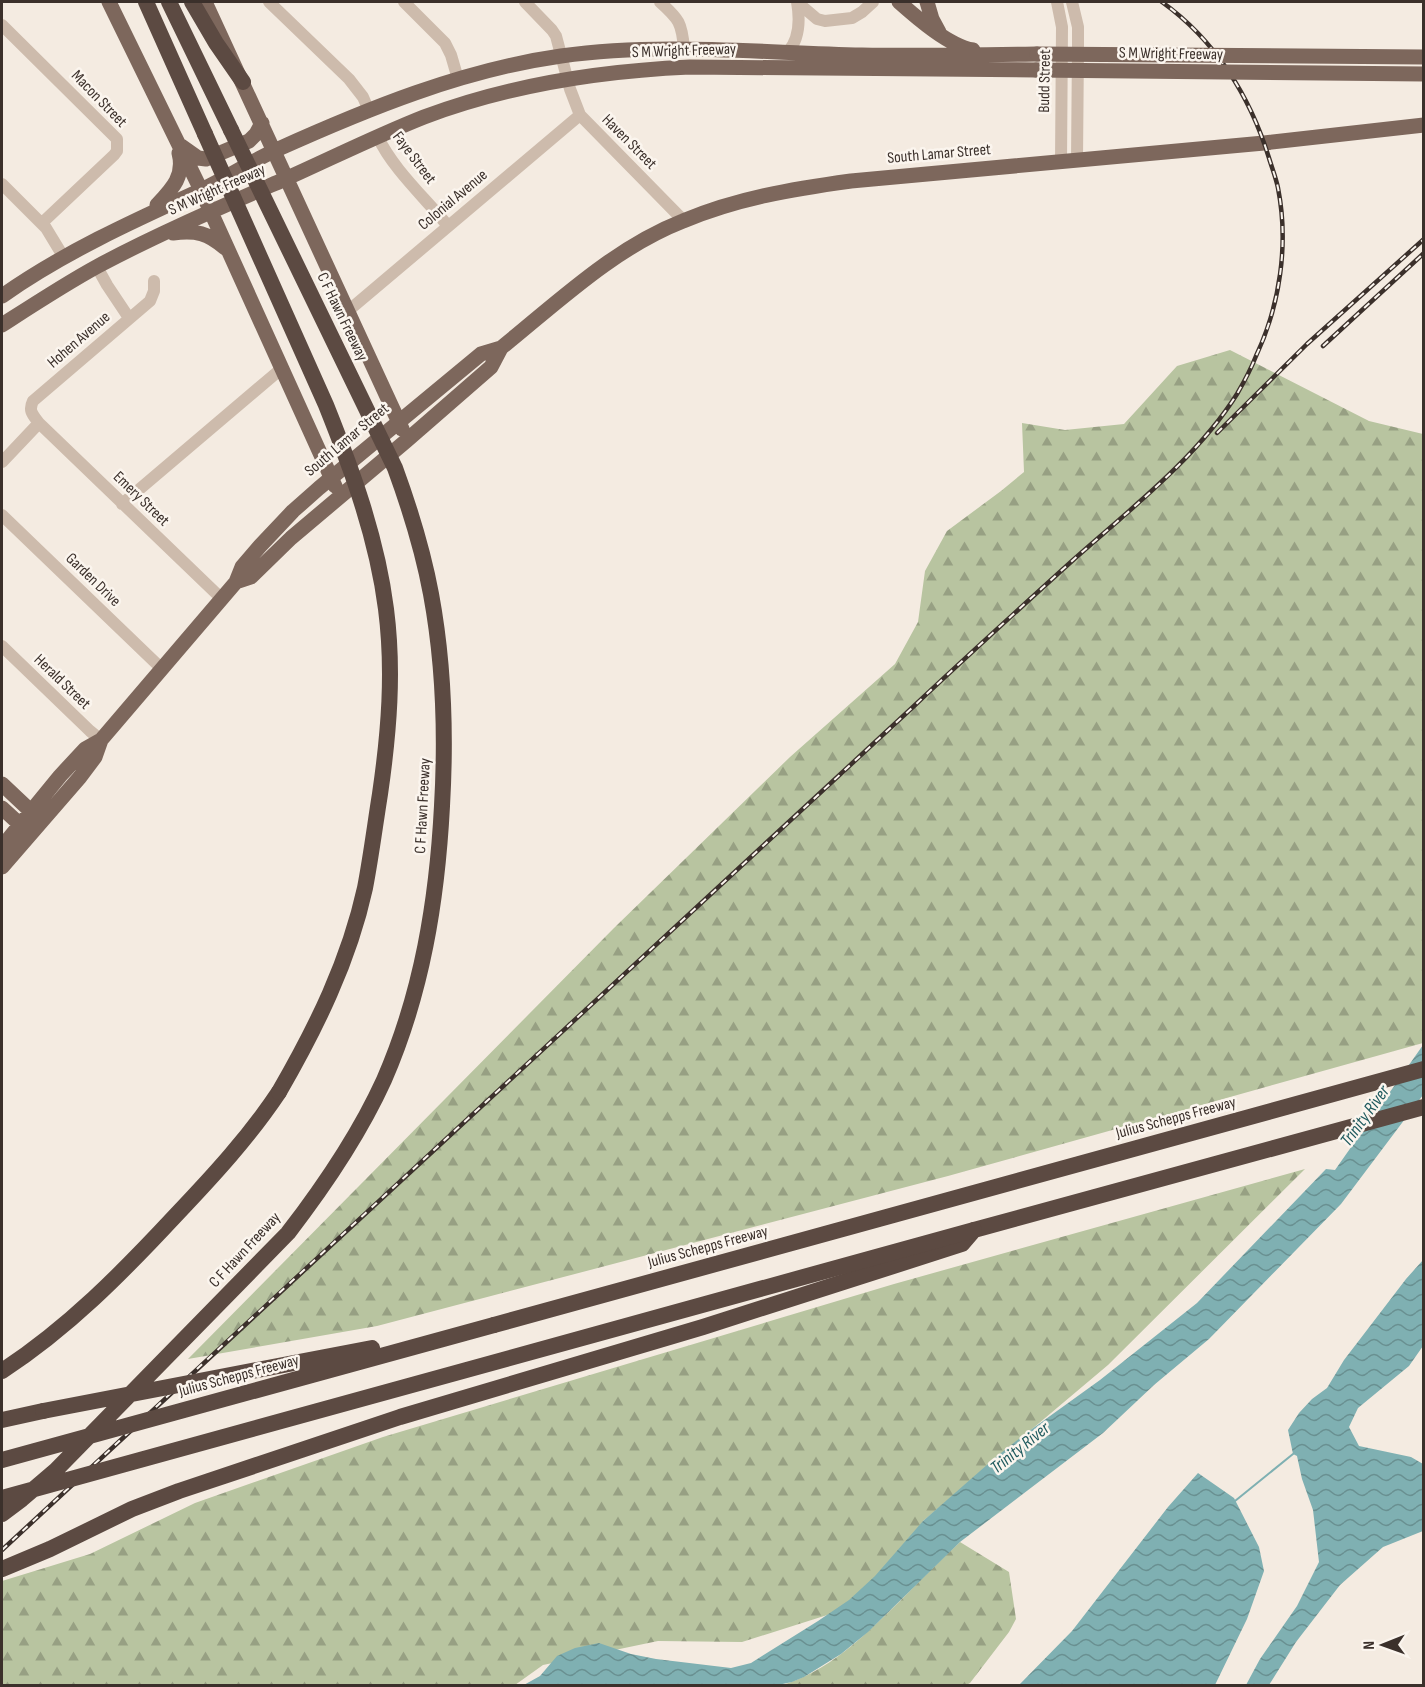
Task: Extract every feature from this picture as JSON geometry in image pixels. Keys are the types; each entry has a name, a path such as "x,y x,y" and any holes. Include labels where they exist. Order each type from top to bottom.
{"highway":[{"path":"2,1371 58,1331 124,1271 232,1155 279,1092 309,1039 331,992 345,954 364,890 371,855 388,728 391,669 389,634 381,581 367,518 326,405 146,2"},
{"name":"C F Hawn Freeway","path":"2,1514 65,1462 288,1233 319,1193 361,1124 384,1078 411,1009 432,916 441,826 444,767 443,716 441,665 435,617 421,550 394,468 169,2"},
{"path":"192,2 216,43 243,82"},
{"name":"Julius Schepps Freeway","path":"2,1460 1424,1069"},
{"path":"2,1498 1424,1107"},
{"path":"2,1569 50,1549 132,1509 179,1491 400,1417 582,1364 962,1244 974,1230"},
{"path":"2,1420 494,1325"}],"main road":[{"path":"109,2 201,190 340,496"},
{"name":"C F Hawn Freeway","path":"205,2 408,441"},
{"path":"899,2 941,35 964,48 1037,54"},
{"path":"927,2 932,19 941,35"},
{"name":"S M Wright Freeway","path":"2,296 63,256 151,211 201,190 274,151 369,111 458,79 514,64 562,56 684,49 863,55 1424,57"},
{"name":"S M Wright Freeway","path":"2,325 97,267 161,235 378,137 468,102 509,90 567,78 637,69 690,67 1424,74"},
{"path":"176,142 198,158 206,159 249,141 262,123"},
{"name":"South Lamar Street","path":"2,847 25,829 90,764 101,740 236,582 242,567 293,511 481,354 501,348 611,261 683,220 745,199 785,190 862,180 1264,143 1424,125"},
{"path":"151,211 178,180 181,161 176,142"},
{"path":"161,235 185,231 206,234 228,251"},
{"name":"South Lamar Street","path":"236,582 251,577 291,538 408,441 491,367 501,348"},
{"path":"2,784 37,816"},
{"path":"2,808 25,829"},
{"name":"South Lamar Street","path":"2,867 25,829"}],"street":[{"path":"269,2 349,79 363,97 369,111"},
{"path":"404,2 445,42 458,79"},
{"name":"Haven Street","path":"525,2 552,30 558,42 579,115 683,220"},
{"path":"660,2 676,16 682,26 684,49"},
{"path":"797,2 817,19 825,21 852,18 873,2"},
{"path":"789,52 797,39 797,2"},
{"name":"Budd Street","path":"1057,2 1062,27 1069,161"},
{"name":"Budd Street","path":"1069,161 1078,46 1078,27 1072,2"},
{"name":"Macon Street","path":"2,25 117,139 117,151 114,155 42,223"},
{"name":"Colonial Avenue","path":"348,311 579,115"},
{"name":"Faye Street","path":"378,137 397,167 448,226"},
{"path":"2,184 42,223 63,256"},
{"path":"97,267 129,318"},
{"name":"Hohen Avenue","path":"39,423 31,414 30,407 33,401 150,301 154,291 154,281"},
{"path":"122,504 281,369"},
{"path":"2,462 39,423"},
{"name":"Emery Street","path":"39,423 222,599"},
{"name":"Garden Drive","path":"2,515 162,669"},
{"name":"Herald Street","path":"2,646 101,740"}],"green space":[{"path":"1230,350 1369,421 1423,434 1423,1043 948,1176 377,1326 188,1359 614,928 790,757 895,664 918,622 925,571 947,531 1024,472 1022,423 1065,430 1124,424 1177,366"},
{"path":"1305,1169 1108,1365 923,1521 900,1570 843,1610 742,1642 658,1641 543,1665 515,1685 2,1686 2,1581 90,1554 195,1503 383,1437 894,1284"},
{"path":"960,1542 1009,1572 1016,1619 1009,1632 970,1683 964,1686 778,1686 813,1672 845,1651 874,1626"}],"water":[{"name":"Trinity River","path":"1423,1045 1423,1095 1341,1204 1209,1339 1154,1385 1103,1433 960,1542 868,1632 841,1654 804,1677 778,1685 522,1686 540,1676 557,1656 575,1648 599,1643 631,1654 656,1659 731,1668 751,1663 849,1600 875,1576 923,1521 996,1457 1100,1380 1197,1303 1326,1169 1335,1170"},
{"path":"1423,1260 1423,1346 1409,1366 1358,1408 1349,1427 1359,1446 1411,1457 1423,1464 1423,1531 1383,1547 1340,1585 1296,1642 1269,1685 1246,1685 1260,1659 1297,1606 1319,1562 1313,1510 1297,1456 1293,1454 1288,1430 1312,1399 1327,1388 1344,1360"},
{"path":"1198,1473 1234,1498 1259,1547 1264,1571 1247,1619 1215,1685 1019,1685 1072,1631 1168,1507"}],"waterway":[{"path":"1235,1501 1293,1454"}],"railway":[{"path":"2,1550 973,651 1160,483 1221,418 1247,375 1271,316 1280,274 1283,231 1281,209 1277,184 1269,158 1241,91 1214,52 1181,17 1162,2"},
{"path":"1217,433 1307,344 1424,239"},
{"path":"1323,346 1424,253"}]}
